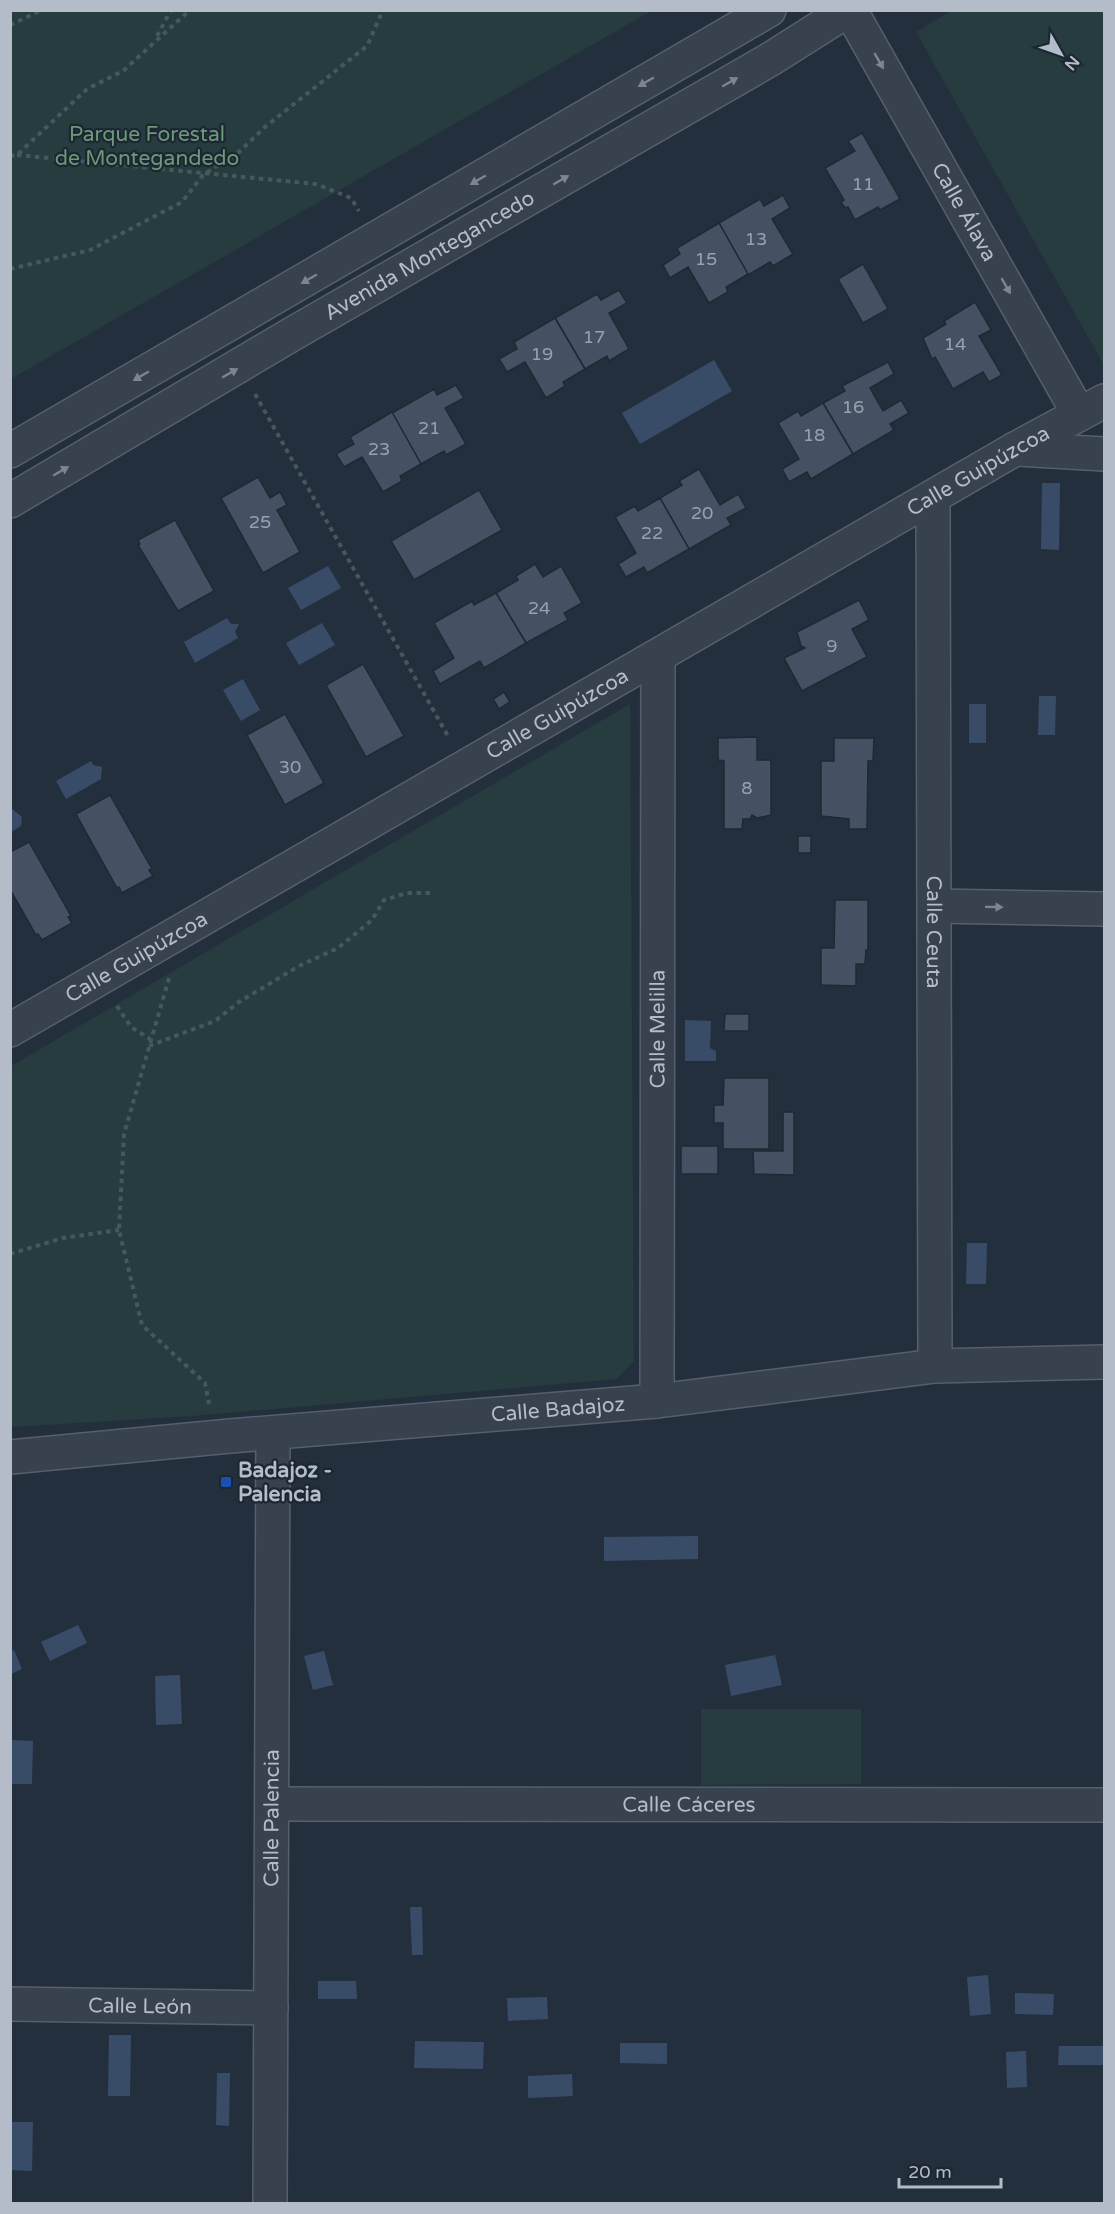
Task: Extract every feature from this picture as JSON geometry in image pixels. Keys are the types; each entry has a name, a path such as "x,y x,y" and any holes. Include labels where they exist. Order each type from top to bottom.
{"street":[{"name":"Avenida Montegancedo","path":"10,451 769,10"},
{"name":"Avenida Montegancedo","path":"10,501 240,368 294,333 769,60 849,10"},
{"name":"Calle Álava","path":"849,10 1092,408"},
{"name":"Calle Guipúzcoa","path":"10,1030 467,768 1015,449 1092,408"},
{"path":"1015,449 1104,454"},
{"name":"Calle Ceuta","path":"933,498 935,1366"},
{"name":"Calle Melilla","path":"657,1401 658,656"},
{"path":"935,906 1104,909"},
{"name":"Calle Badajoz","path":"10,1457 216,1437 657,1401 935,1366 1104,1362"},
{"name":"Calle Palencia","path":"270,2204 273,1434"},
{"name":"Calle Cáceres","path":"273,1804 1104,1805"},
{"name":"Calle León","path":"10,2004 271,2008"}],"path":[{"path":"10,25 42,10"},
{"path":"156,40 171,10"},
{"path":"17,155 87,89 123,71 190,10"},
{"path":"10,270 90,250 182,202 203,175 238,152 367,46 384,10"},
{"path":"10,156 316,184 351,198 376,240"},
{"path":"240,368 467,768"},
{"path":"148,1047 215,1021 239,1002 299,966 332,952 372,920 384,900 407,893 433,893"},
{"path":"188,928 162,997 124,1134 119,1230 142,1325 204,1383 216,1437"},
{"path":"116,1004 131,1027 150,1039"},
{"path":"10,1254 63,1238 119,1230"}],"green space":[{"name":"Parque Forestal de Montegandedo","path":"11,10 651,10 651,11 11,379"},
{"path":"953,10 1104,11 1104,365 916,32"},
{"path":"630,704 634,1361 617,1379 193,1416 11,1427 11,1066"},
{"path":"701,1709 861,1709 861,1784 701,1785"}],"water":[{"path":"714,360 732,391 640,444 622,413"},
{"path":"1042,483 1060,483 1059,550 1041,549"},
{"path":"328,566 341,588 301,610 288,588"},
{"path":"227,618 231,624 239,624 235,632 238,638 195,663 184,642"},
{"path":"322,623 335,645 299,665 286,643"},
{"path":"243,679 260,710 241,721 223,690"},
{"path":"1039,696 1056,696 1055,735 1038,735"},
{"path":"969,704 986,704 986,743 969,743"},
{"path":"91,761 93,765 102,767 101,779 66,799 56,781"},
{"path":"11,808 22,817 21,826 11,832"},
{"path":"685,1020 711,1021 710,1048 716,1051 716,1061 685,1061"},
{"path":"967,1243 987,1243 986,1284 966,1284"},
{"path":"698,1536 698,1559 604,1561 604,1537"},
{"path":"78,1625 87,1643 50,1661 41,1642"},
{"path":"14,1650 22,1669 11,1674 11,1651"},
{"path":"324,1651 333,1685 313,1690 304,1656"},
{"path":"775,1655 782,1685 731,1696 725,1665"},
{"path":"180,1675 182,1724 156,1725 155,1676"},
{"path":"11,1740 33,1741 32,1784 11,1784"},
{"path":"410,1907 422,1907 423,1955 412,1955"},
{"path":"988,1975 991,2014 970,2016 967,1977"},
{"path":"318,1981 356,1981 357,1999 318,1999"},
{"path":"1015,1993 1054,1994 1053,2015 1015,2014"},
{"path":"547,1997 548,2019 508,2021 507,1998"},
{"path":"109,2035 131,2035 130,2096 108,2096"},
{"path":"415,2041 484,2042 483,2069 414,2068"},
{"path":"620,2043 667,2043 667,2064 620,2063"},
{"path":"1059,2046 1104,2046 1104,2065 1058,2065"},
{"path":"1026,2051 1027,2087 1007,2088 1006,2052"},
{"path":"217,2073 230,2073 229,2126 216,2125"},
{"path":"572,2074 573,2096 528,2098 528,2076"},
{"path":"11,2122 33,2122 32,2171 11,2170"}],"building":[{"path":"862,133 900,199 880,210 878,207 855,220 848,207 845,208 841,202 844,200 825,168 855,151 848,141"},
{"path":"783,195 790,208 772,219 793,254 773,266 770,262 748,275 719,223 760,199 764,206"},
{"path":"719,223 748,274 726,287 728,292 709,303 688,267 670,278 663,265 680,254 677,248"},
{"path":"863,264 888,309 863,323 838,279"},
{"path":"619,290 627,303 609,313 629,349 609,361 607,356 585,369 555,318 597,294 601,300"},
{"path":"975,302 991,330 979,336 1002,375 989,382 983,372 953,389 935,357 932,359 923,338 946,324 944,321"},
{"path":"555,318 585,369 563,382 565,386 546,398 525,362 507,372 499,359 517,349 514,342"},
{"path":"888,362 894,374 870,388 883,411 901,400 909,413 890,424 894,430 853,454 823,403 845,391 842,386"},
{"path":"456,385 464,398 445,408 466,444 446,455 444,451 421,464 392,413 434,389 437,395"},
{"path":"823,403 853,454 811,479 807,472 789,482 782,469 799,459 778,423 798,411 801,416"},
{"path":"392,412 421,464 400,476 402,481 383,492 362,457 344,467 336,454 354,444 350,437"},
{"path":"699,469 720,505 738,494 746,508 727,518 731,525 689,549 660,498 682,485 679,481"},
{"path":"258,477 270,498 280,492 287,505 277,510 300,552 263,573 221,498"},
{"path":"479,490 502,530 414,580 391,541"},
{"path":"660,498 689,549 647,573 644,567 626,577 618,564 636,553 615,517 635,506 638,511"},
{"path":"175,520 214,591 178,611 138,545 140,544 138,540"},
{"path":"535,564 543,577 561,566 582,603 564,613 568,620 526,643 496,593 518,580 516,576"},
{"path":"496,593 526,643 484,668 480,661 440,684 433,671 454,658 434,623 472,601 474,605"},
{"path":"859,600 869,620 852,629 867,657 802,691 784,658 805,648 801,646 797,632"},
{"path":"363,664 404,736 366,757 326,685"},
{"path":"504,692 510,702 499,709 493,699"},
{"path":"285,714 324,783 285,805 247,735"},
{"path":"757,737 757,760 771,760 771,815 757,818 752,815 750,819 743,819 742,829 724,829 724,761 718,760 718,738"},
{"path":"834,738 874,738 873,761 868,761 867,829 849,829 849,819 821,816 821,761 834,761"},
{"path":"110,795 152,869 149,870 153,876 122,893 119,887 117,888 76,814"},
{"path":"798,836 811,836 811,853 798,853"},
{"path":"29,842 71,916 68,917 72,923 42,940 38,934 36,935 10,889 10,852"},
{"path":"835,900 868,900 868,950 866,950 865,964 856,964 856,986 821,985 821,948 834,948"},
{"path":"725,1014 749,1014 749,1031 724,1031"},
{"path":"724,1078 769,1078 769,1149 723,1149 723,1123 714,1123 714,1105 723,1105"},
{"path":"783,1112 794,1112 794,1175 754,1174 753,1151 783,1151"},
{"path":"681,1146 718,1146 718,1174 681,1174"}],"place":[{"name":"Badajoz - Palencia","path":"226,1482"}]}
